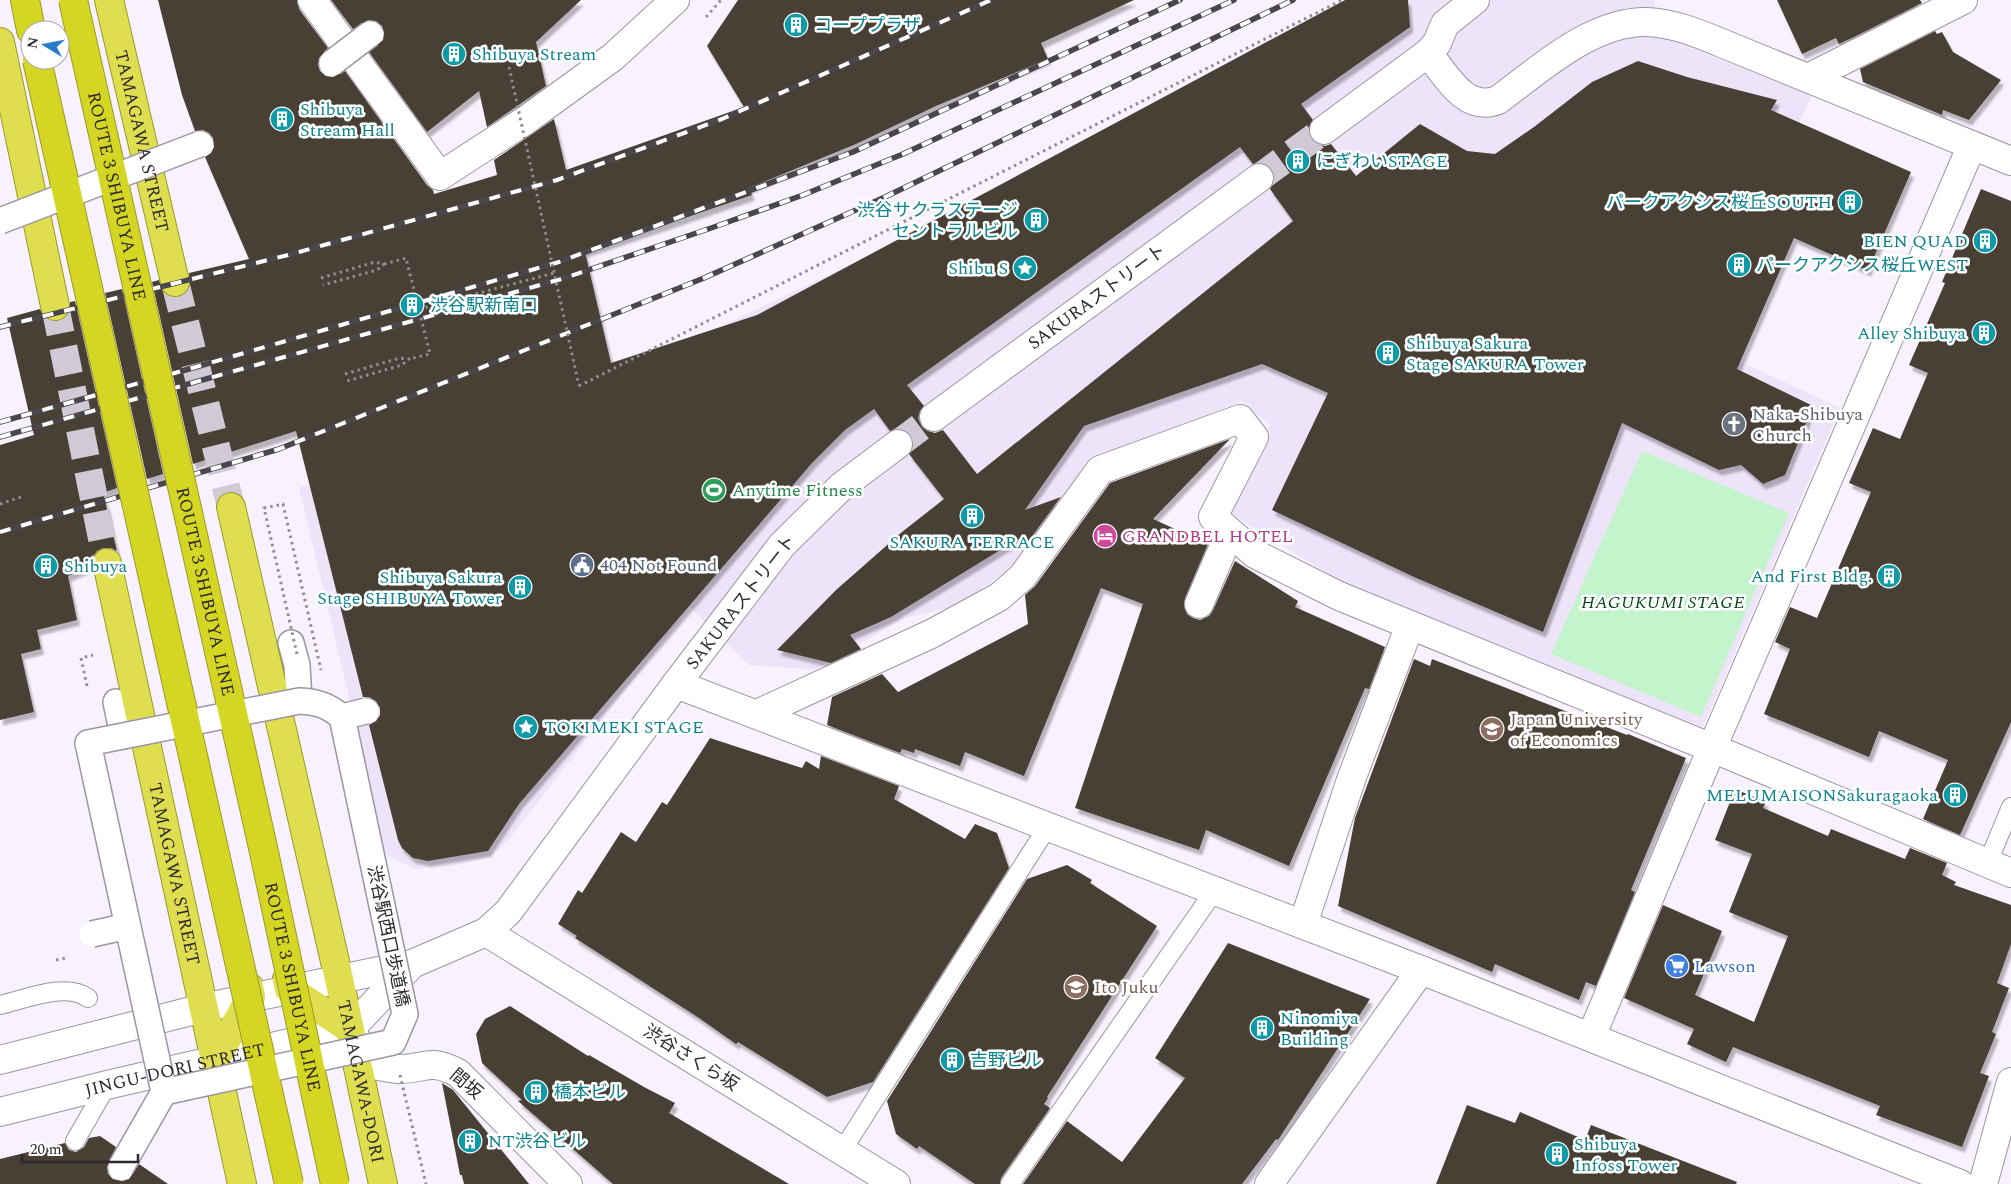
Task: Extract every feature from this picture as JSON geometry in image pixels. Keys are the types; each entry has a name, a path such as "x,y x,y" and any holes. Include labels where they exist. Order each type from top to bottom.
{"highway":[{"path":"25,0 29,20"},
{"path":"30,0 33,20"},
{"path":"64,0 77,71 131,290"},
{"name":"ROUTE 3 SHIBUYA LINE","path":"73,0 262,842 335,1184"},
{"name":"TAMAGAWA STREET","path":"109,0 175,282"},
{"path":"0,42 55,306"},
{"path":"39,70 289,1184"},
{"path":"43,70 93,296"},
{"path":"231,507 339,979"},
{"path":"184,530 289,989 350,1029"},
{"path":"149,543 251,997 215,1060"},
{"name":"TAMAGAWA STREET","path":"107,563 242,1184"},
{"name":"TAMAGAWA-DORI","path":"339,979 383,1184"}],"street":[{"path":"312,0 440,176 526,120 613,57 675,0"},
{"path":"1324,130 1432,48 1445,24 1475,0"},
{"path":"1808,78 1963,0"},
{"path":"1432,48 1465,97 1476,103 1487,104 1498,100 1572,46 1612,28 1647,22 1685,29 2011,161"},
{"path":"332,63 370,34"},
{"path":"0,221 200,144"},
{"path":"1590,1037 1712,748 1972,145"},
{"name":"SAKURAストリート","path":"934,417 1259,178"},
{"path":"758,714 931,634 998,597 1022,577 1100,470 1240,419 1254,437 1213,517 1255,554 1339,596 1999,867"},
{"name":"SAKURAストリート","path":"412,964 486,932 508,912 676,684 782,545 842,486 898,444"},
{"path":"1199,604 1230,532"},
{"path":"1303,924 1352,777 1410,625"},
{"path":"294,649 300,701"},
{"path":"676,684 1303,924 1960,1184"},
{"path":"121,1167 164,1092 88,743 300,701 314,702 335,712 366,711"},
{"path":"116,702 123,736"},
{"name":"渋谷駅西口歩道橋","path":"335,712 405,1014 392,1042"},
{"path":"92,934 128,926"},
{"name":"渋谷さくら坂","path":"486,932 896,1184"},
{"path":"0,1060 203,1008 412,964"},
{"path":"350,1029 412,964"},
{"path":"1269,1184 1420,970"},
{"name":"JINGU-DORI STREET","path":"0,1112 107,1085 350,1029"},
{"name":"間坂","path":"350,1029 373,1065 398,1069 430,1063 448,1067 458,1073 568,1184"},
{"path":"164,1092 392,1042"},
{"path":"1983,1184 2011,1082"}],"lane":[{"path":"1999,867 2011,807"},
{"path":"842,1151 1048,826"},
{"path":"1010,1184 1215,890"},
{"path":"0,1005 63,990 81,993 88,998"},
{"path":"75,1141 107,1085"}],"path":[{"path":"509,67 579,386 1342,0"},
{"path":"512,93 520,87"},
{"path":"322,286 377,270 384,264 406,258 430,354 409,359 400,358 346,374"},
{"path":"321,278 375,262 384,264"},
{"path":"419,309 554,273"},
{"path":"348,381 402,365 409,359"},
{"path":"0,504 21,497"},
{"path":"294,649 264,508 283,504 335,712"},
{"path":"48,963 66,958 69,949"},
{"path":"392,1042 426,1184"}],"shaded area":[{"path":"1395,0 1654,0 1663,37 1812,95 1760,211 1631,311 1840,408 1703,727 1354,590 1232,514 1270,425 1242,401 1094,461 1023,557 961,605 905,618 815,670 749,665 690,607 509,839 491,857 457,865 415,869 382,852 369,780 299,488 599,384 1088,152"}],"green space":[{"name":"HAGUKUMI STAGE","path":"1642,451 1789,513 1701,717 1551,654"}],"building":[{"path":"158,0 297,0 299,9 328,48 319,58 318,65 320,71 326,76 333,77 345,71 427,185 433,190 434,194 497,175 494,160 554,119 566,170 744,107 707,46 738,0 1134,0 1041,43 1048,59 936,106 856,144 749,188 752,195 585,252 611,363 757,315 1345,0 1408,0 1410,27 1301,104 1313,120 1308,131 1312,140 1325,146 1331,144 1356,176 1420,124 1467,151 1495,154 1534,127 1592,82 1638,61 1687,77 1777,100 1771,110 1911,172 1868,271 1794,238 1737,369 1813,406 1785,475 1763,484 1741,465 1719,470 1622,423 1543,632 1414,577 1272,510 1328,393 1262,364 1084,426 1025,510 1061,497 1021,551 1020,538 891,617 850,635 861,649 831,663 777,650 836,590 902,532 944,499 909,454 914,443 910,434 897,428 890,431 874,409 845,430 812,463 519,804 488,851 428,861 413,858 402,848 398,840 369,725 376,721 380,715 380,708 376,701 369,697 363,697 296,431 193,464 152,282 159,280 164,293 171,297 179,297 186,293 190,287 189,273 249,259 205,157 211,153 214,147 213,138 203,130 195,131 182,95","holes":["1240,147 1253,164 1258,162 1272,169 1275,177 1270,189 1293,221 977,474 943,430 935,433 922,427 918,418 924,406 907,385"]},
{"name":"Shibuya Stream","path":"331,0 581,0 536,42 546,86 487,127 479,91 427,132 369,52 383,40 382,26 376,21 368,20 353,29"},
{"path":"1777,0 1920,0 1922,3 1839,44 1836,38 1802,54"},
{"path":"1935,31 1937,34 1942,32 1953,52 2001,80 1969,120 1943,110 1942,115 1863,82 1860,69"},
{"path":"1981,189 2011,201 2011,722 1960,835 1923,819 1948,760 1879,731 1869,757 1764,714 1790,649 1775,642 1790,607 1817,618 1871,492 1849,483 1873,428 1900,439 1928,373 1909,365 1945,283 1942,282"},
{"path":"122,289 163,474 147,479 105,293"},
{"name":"Shibuya","path":"75,301 117,488 103,493 117,551 111,548 103,548 97,551 92,558 92,566 68,576 77,620 37,630 41,649 21,654 34,712 0,720 0,445 34,435 7,318 40,309 44,317 50,321 59,321 66,317 70,310 70,302"},
{"path":"1230,439 1153,519 1208,544 1185,598 1184,606 1187,614 1200,620 1209,616 1235,561 1298,601 1295,607 1385,647 1369,689 1365,688 1289,866 1206,830 1199,850 1075,808 1143,604 1101,588 1024,776 965,752 960,766 915,749 914,753 902,749 900,753 827,725 832,697 882,674 898,692 1028,624 1025,595 1035,586 1110,483"},
{"path":"1414,659 1430,666 1432,659 1686,758 1631,890 1635,892 1596,986 1586,982 1579,1000 1495,964 1492,972 1338,906 1355,818"},
{"path":"710,738 802,768 806,761 819,769 821,756 899,786 894,799 965,839 975,824 997,833 1009,868 873,1082 827,1097 738,1042 736,1044 575,938 577,936 558,924 578,890 582,893 621,832 636,842 662,802 667,805"},
{"path":"1735,789 1766,802 1763,808 1828,836 1831,829 1905,859 1910,848 1947,863 1942,875 1956,882 1954,885 2011,905 2011,944 1997,983 2009,988 1992,1032 1996,1034 1980,1073 1989,1076 1962,1147 1876,1115 1880,1106 1733,1047 1726,1062 1687,1044 1694,1029 1624,998 1663,905 1722,931 1695,995 1754,1022 1788,936 1729,912 1752,854 1715,840"},
{"path":"1067,865 1092,880 1090,883 1157,926 1047,1097 1044,1104 1050,1108 1001,1178 1000,1184 975,1184 919,1146 917,1149 896,1134 887,1101 1027,879"},
{"name":"Ninomiya Building","path":"1228,943 1370,999 1278,1140 1276,1139 1242,1184 1023,1184 1067,1121 1122,1162 1185,1078 1155,1058"},
{"path":"510,1006 588,1056 675,1103 669,1113 789,1184 613,1184 518,1101 522,1100 482,1063 476,1034 485,1019"},
{"path":"442,1083 453,1090 529,1184 464,1184 462,1175 460,1175"},
{"name":"Shibuya Infoss Tower","path":"1467,1105 1515,1123 1520,1112 1585,1140 1591,1125 1737,1182 1736,1184 1436,1184"},
{"path":"100,1136 116,1147 107,1167 108,1174 113,1179 122,1181 129,1179 139,1164 168,1184 0,1184 0,1159 65,1143 69,1150 76,1152 84,1147 89,1138"}],"tunnel":[{"path":"1259,178 1324,130"},
{"path":"175,282 231,507"},
{"path":"55,306 107,563"},
{"path":"898,444 934,417"}],"railway":[{"path":"0,327 292,254 557,180 722,119 991,0"},
{"path":"0,422 559,262 853,152 1180,0"},
{"path":"0,437 565,278 714,227 803,195 903,154 1234,0"},
{"path":"0,532 279,449 704,278 885,197 1293,0"}],"place":[{"name":"コーププラザ","path":"796,25"},
{"name":"Shibuya Stream","path":"454,54"},
{"name":"Shibuya Stream Hall","path":"282,119"},
{"name":"にぎわいSTAGE","path":"1298,161"},
{"name":"パークアクシス桜丘SOUTH","path":"1850,202"},
{"name":"渋谷サクラステージ セントラルビル","path":"1036,220"},
{"name":"BIEN QUAD","path":"1985,241"},
{"name":"パークアクシス桜丘WEST","path":"1739,265"},
{"name":"Shibu S","path":"1025,268"},
{"name":"渋谷駅新南口","path":"412,305"},
{"name":"Alley Shibuya","path":"1984,333"},
{"name":"Shibuya Sakura Stage SAKURA Tower","path":"1388,353"},
{"name":"Naka-Shibuya Church","path":"1734,424"},
{"name":"Anytime Fitness","path":"714,490"},
{"name":"SAKURA TERRACE","path":"972,516"},
{"name":"GRANDBEL HOTEL","path":"1105,536"},
{"name":"404 Not Found","path":"582,565"},
{"name":"Shibuya","path":"46,566"},
{"name":"And First Bldg.","path":"1889,576"},
{"name":"Shibuya Sakura Stage SHIBUYA Tower","path":"520,587"},
{"name":"TOKIMEKI STAGE","path":"526,727"},
{"name":"Japan University of Economics","path":"1492,729"},
{"name":"MELUMAISONSakuragaoka","path":"1955,795"},
{"name":"Lawson","path":"1677,966"},
{"name":"Ito Juku","path":"1076,987"},
{"name":"Ninomiya Building","path":"1262,1028"},
{"name":"吉野ビル","path":"952,1060"},
{"name":"橋本ビル","path":"536,1092"},
{"name":"NT渋谷ビル","path":"470,1141"},
{"name":"Shibuya Infoss Tower","path":"1557,1154"}]}
